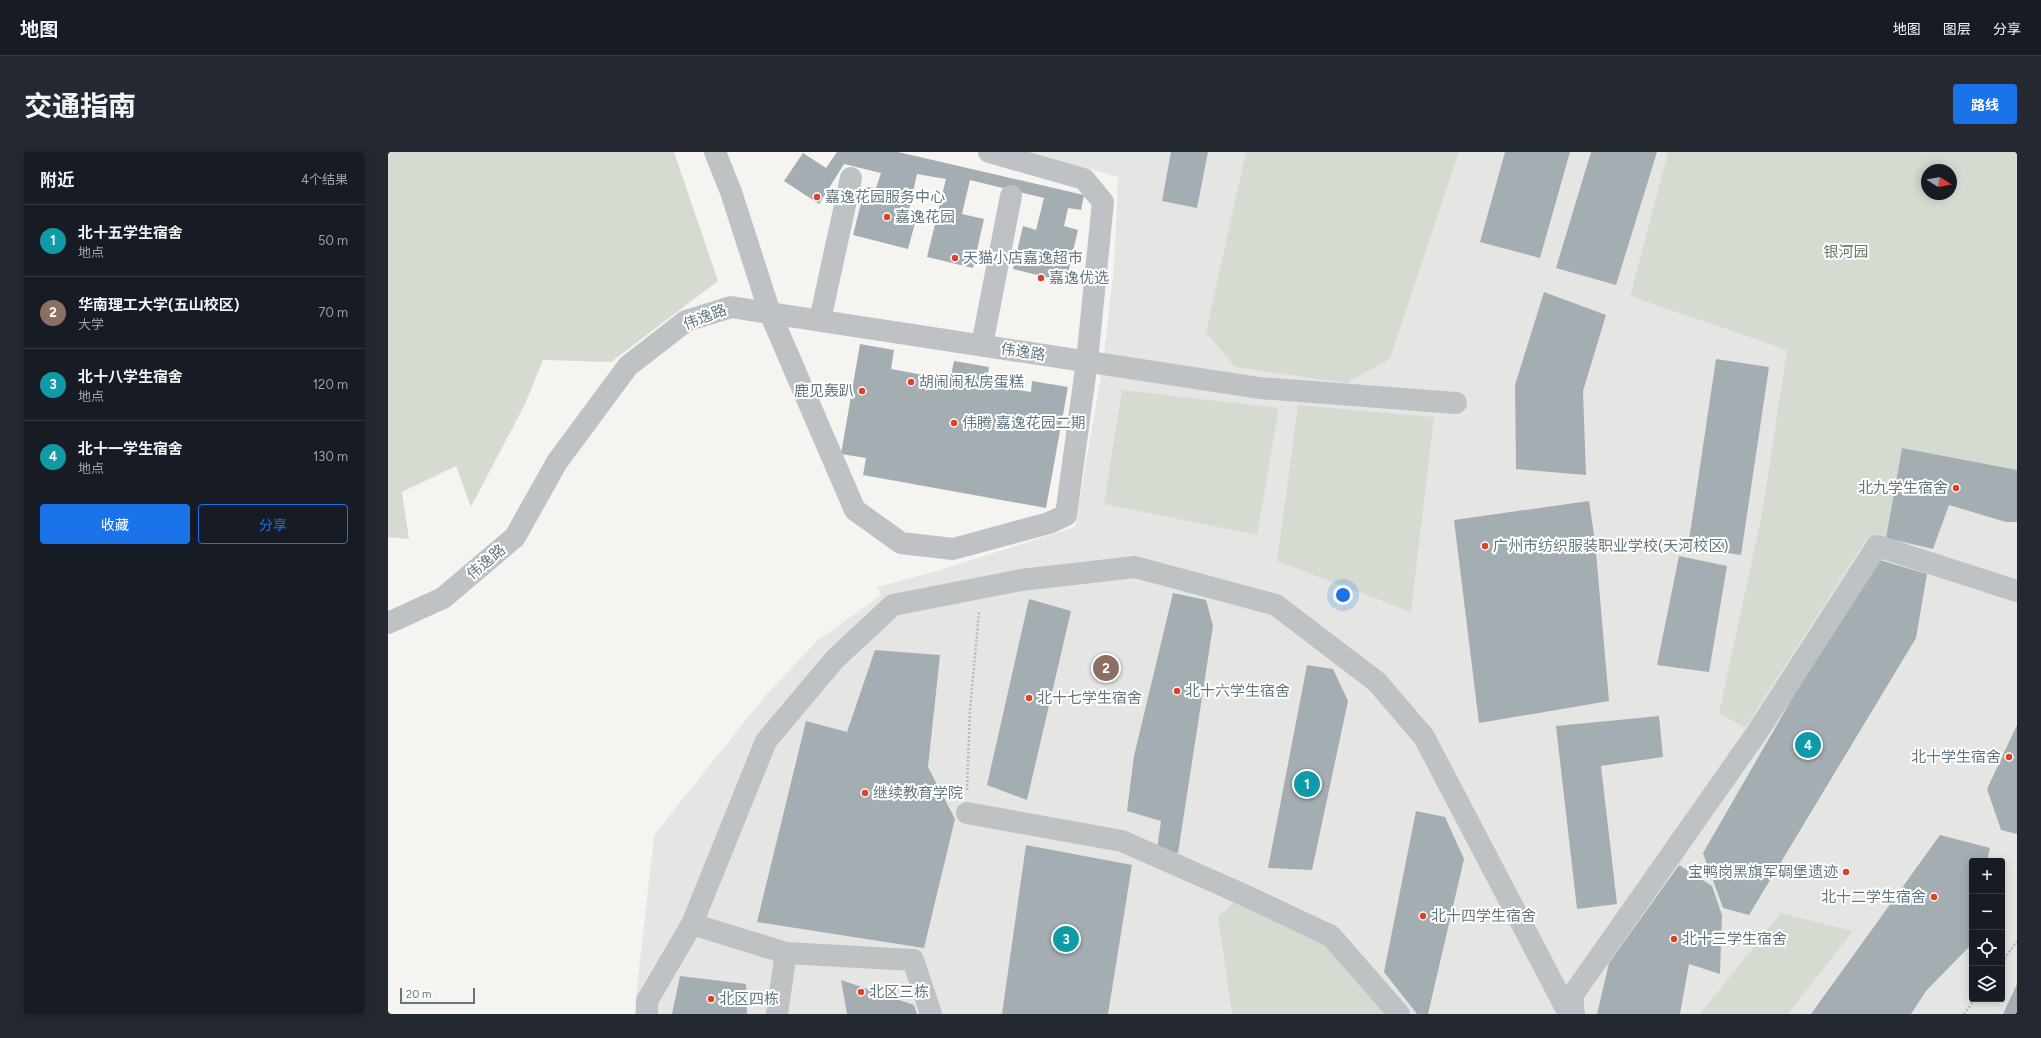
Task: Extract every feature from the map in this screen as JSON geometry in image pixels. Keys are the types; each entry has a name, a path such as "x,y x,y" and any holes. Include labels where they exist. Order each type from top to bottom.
{"street":[{"path":"715,152 731,192 770,313 855,510 901,543 953,549 1049,523 1066,515 1095,362 1103,202 1084,179 989,152"},
{"path":"820,320 851,178"},
{"path":"982,345 1011,196"},
{"name":"伟逸路","path":"388,623 443,598 515,537 558,462 628,366 686,321 731,307 1259,388 1456,403"},
{"path":"1574,1014 1572,996 1756,734 1876,546 2017,591"},
{"path":"646,1014 647,1002 692,924 766,741 835,658 892,605 982,586 1135,567 1276,605 1377,682 1424,736 1569,1014"},
{"path":"967,813 1122,841 1242,894 1330,936 1399,1014"},
{"path":"692,924 786,954 913,960 931,1014"},
{"path":"777,1014 786,954"}],"path":[{"path":"967,813 970,709 982,586"},
{"path":"2005,958 2017,941"},
{"path":"1964,1014 1973,1002"}],"shaded area":[{"path":"1030,152 1668,152 1630,296 2017,357 2017,1014 634,1014 654,835 765,696 817,641 881,595 877,587 937,571 1075,527 1103,364 1114,267 1118,177"}],"green space":[{"path":"388,152 674,152 718,281 611,362 543,360 525,404 471,507 456,466 402,492 409,539 388,537"},
{"path":"1246,152 1459,152 1390,359 1346,383 1235,367 1206,332"},
{"name":"银河园","path":"1668,152 2017,152 2017,470 1902,448 1886,538 1866,540 1745,728 1719,713 1762,514 1787,350 1630,296"},
{"path":"1122,390 1279,408 1257,535 1104,504"},
{"path":"1298,405 1434,417 1411,612 1277,561"},
{"path":"1242,894 1330,936 1399,1014 1232,1014 1218,917"},
{"path":"1781,913 1853,931 1788,1014 1700,1014"}],"building":[{"name":"嘉逸花园","path":"837,152 898,152 1084,195 1081,210 1068,208 1064,226 1078,230 1066,282 1013,269 1023,226 1036,230 1044,198 970,180 962,214 984,219 973,268 927,257 946,179 917,174 909,210 918,212 908,249 853,235 865,187 876,188 881,173 844,164 819,204 784,181 803,153 826,168"},
{"path":"1171,152 1208,152 1197,208 1162,201"},
{"path":"1505,152 1570,152 1540,258 1480,242"},
{"path":"1591,152 1657,152 1616,285 1556,268"},
{"path":"1544,292 1606,315 1583,391 1586,475 1516,469 1515,385"},
{"name":"伟腾 嘉逸花园二期","path":"860,344 894,350 891,369 950,380 954,361 989,367 986,385 1031,392 1032,381 1068,387 1046,508 863,475 866,458 841,454"},
{"path":"1716,359 1769,367 1741,555 1688,547"},
{"name":"北九学生宿舍","path":"1902,448 2017,470 2017,522 2006,522 1949,505 1933,549 1886,538"},
{"path":"1589,501 1595,541 1609,701 1479,723 1454,520"},
{"path":"1679,556 1727,566 1709,672 1657,665"},
{"path":"1873,558 1927,574 1916,638 1749,915 1723,908 1703,853"},
{"name":"北十六学生宿舍","path":"1173,593 1206,600 1213,626 1178,853 1157,849 1161,821 1127,811 1134,756"},
{"name":"北十七学生宿舍","path":"1029,599 1071,611 1027,800 987,785"},
{"name":"继续教育学院","path":"875,650 940,655 928,767 955,819 924,948 757,922 806,721 847,732"},
{"path":"1307,665 1333,669 1348,701 1312,870 1268,868"},
{"path":"1659,716 1663,757 1601,766 1617,904 1577,909 1556,726"},
{"name":"北十学生宿舍","path":"2017,725 2017,834 2001,830 1987,789"},
{"name":"北十四学生宿舍","path":"1416,811 1445,817 1464,859 1428,1014 1417,1014 1384,972"},
{"name":"北十二学生宿舍","path":"1940,835 1990,848 1988,858 1969,858 1969,947 1926,991 1911,1014 1811,1014"},
{"path":"1026,845 1132,865 1108,1014 1002,1014"},
{"name":"北十三学生宿舍","path":"1679,865 1712,886 1722,915 1720,974 1689,964 1680,1014 1597,1014 1609,963"},
{"name":"北区四栋","path":"680,976 746,984 747,1014 672,1014"},
{"name":"北区三栋","path":"841,980 914,1005 917,1014 847,1014"},
{"path":"2017,984 2017,1014 2003,1014"}],"place":[{"name":"嘉逸花园服务中心","path":"817,197"},
{"name":"嘉逸花园","path":"887,217"},
{"name":"天猫小店嘉逸超市","path":"955,258"},
{"name":"嘉逸优选","path":"1041,278"},
{"name":"胡闹闹私房蛋糕","path":"911,382"},
{"name":"鹿见轰趴","path":"862,391"},
{"name":"伟腾 嘉逸花园二期","path":"954,423"},
{"name":"北九学生宿舍","path":"1956,488"},
{"name":"广州市纺织服装职业学校(天河校区)","path":"1485,546"},
{"name":"华南理工大学(五山校区)","path":"1106,668"},
{"name":"北十六学生宿舍","path":"1177,691"},
{"name":"北十七学生宿舍","path":"1029,698"},
{"name":"北十一学生宿舍","path":"1808,745"},
{"name":"北十学生宿舍","path":"2009,757"},
{"name":"北十五学生宿舍","path":"1307,784"},
{"name":"继续教育学院","path":"865,793"},
{"name":"宝鸭岗黑旗军碉堡遗迹","path":"1846,872"},
{"name":"北十二学生宿舍","path":"1934,897"},
{"name":"北十四学生宿舍","path":"1423,916"},
{"name":"北十八学生宿舍","path":"1066,939"},
{"name":"北十三学生宿舍","path":"1674,939"},
{"name":"北区三栋","path":"861,992"},
{"name":"北区四栋","path":"711,999"}]}
